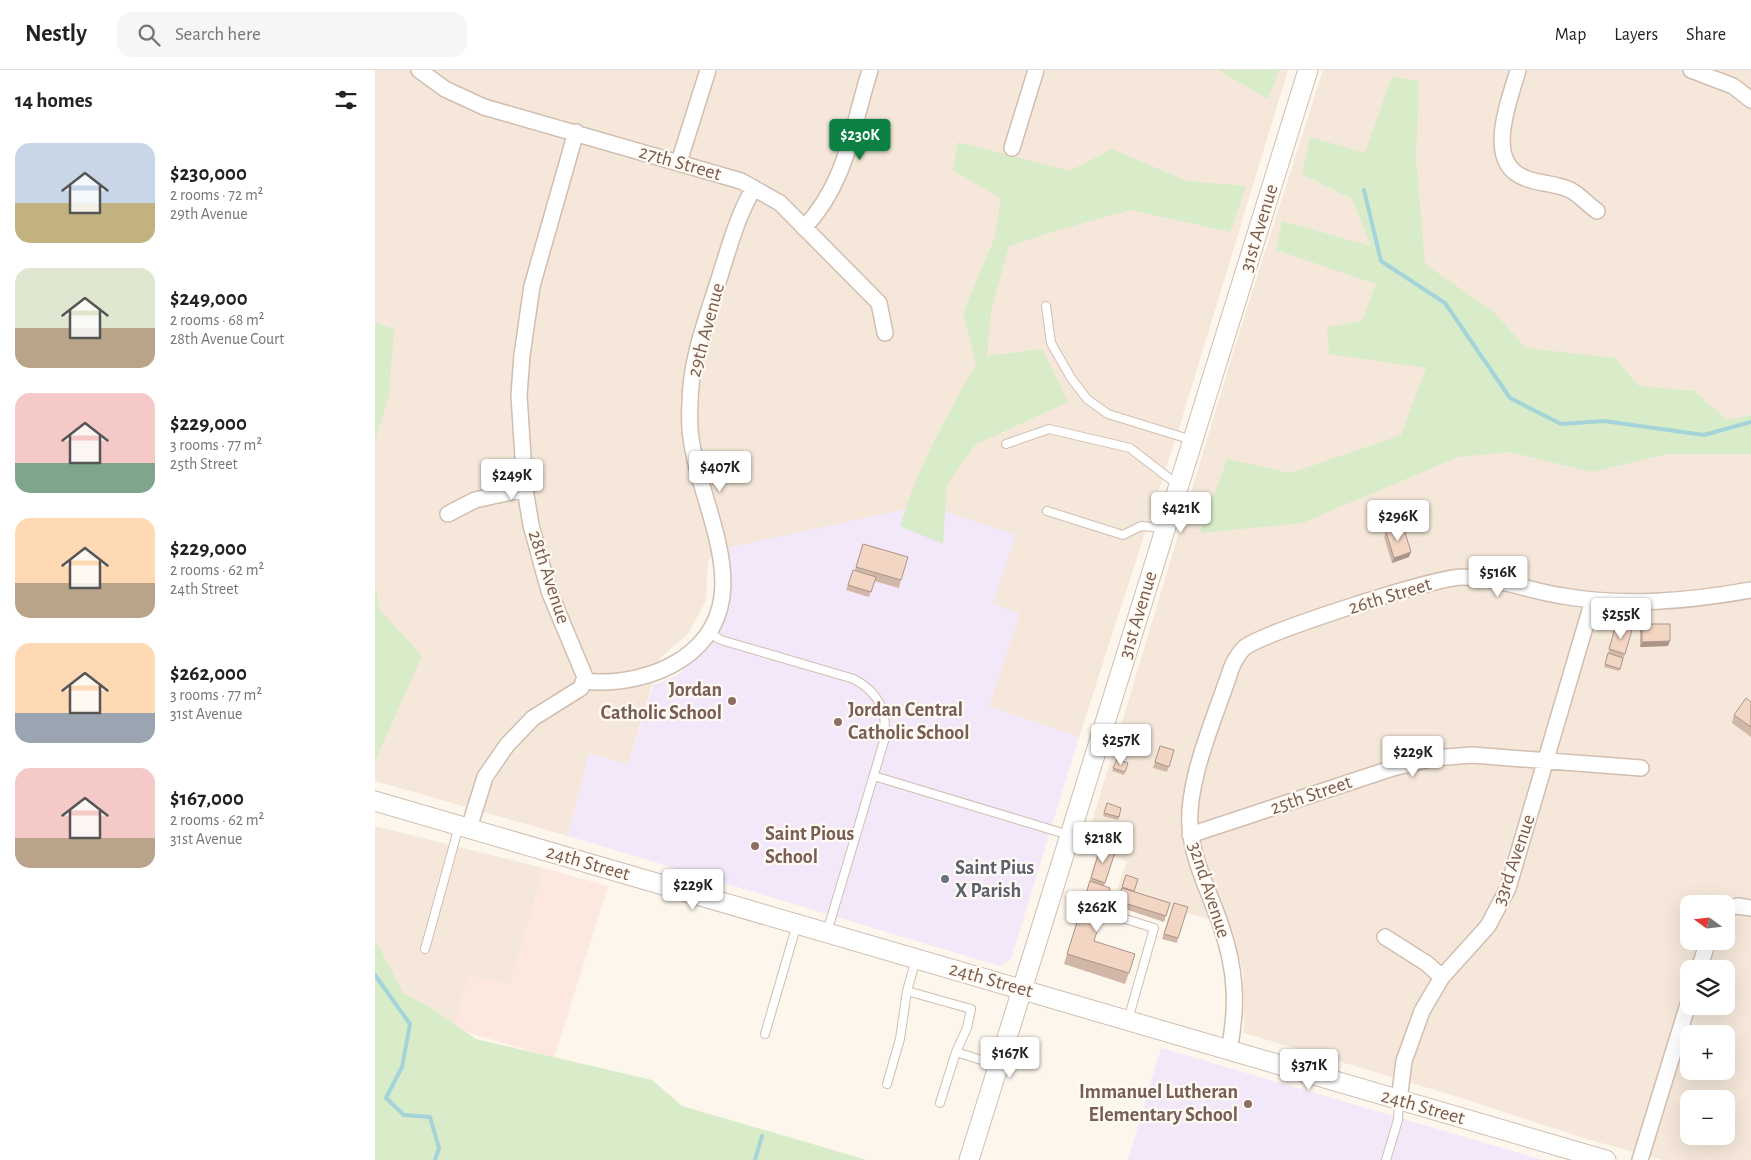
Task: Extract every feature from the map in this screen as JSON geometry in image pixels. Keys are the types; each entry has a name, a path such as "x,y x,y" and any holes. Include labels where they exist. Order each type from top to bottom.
{"street":[{"name":"27th Street","path":"419,70 463,99 508,115 576,132 679,162 732,178 753,188 780,204 879,302 885,333"},
{"path":"679,162 708,70"},
{"path":"804,228 817,214 839,178 870,70"},
{"path":"1012,148 1036,70"},
{"name":"31st Avenue","path":"969,1160 1308,70"},
{"path":"1518,70 1503,127 1502,141 1506,162 1519,176 1570,190 1597,212"},
{"path":"1691,70 1733,86 1751,100"},
{"name":"28th Avenue","path":"576,132 537,266 528,305 519,395 525,489 531,525 549,591 584,671 584,681"},
{"name":"29th Avenue","path":"584,681 607,682 659,672 688,655 699,646 717,618 723,593 723,566 692,448 691,381 703,332 741,209 753,188"},
{"path":"447,514 475,500 525,489"},
{"name":"26th Street","path":"1243,649 1267,636 1444,579 1462,577 1480,579 1593,600 1684,600 1751,590"},
{"name":"33rd Avenue","path":"1399,1100 1404,1061 1422,1011 1442,977 1488,926 1508,888 1593,600"},
{"name":"32nd Avenue","path":"1229,1050 1235,1012 1232,969 1221,925 1197,862 1190,835 1189,809 1191,795 1227,678 1233,664 1243,649"},
{"path":"464,827 485,777 507,745 533,718 575,692 584,681"},
{"name":"25th Street","path":"1190,835 1420,760 1471,755 1641,768"},
{"name":"24th Street","path":"375,801 1607,1160"},
{"path":"1735,908 1751,908"},
{"path":"1385,936 1426,963 1442,977"},
{"path":"1640,1160 1685,1015"}],"lane":[{"path":"1046,306 1051,343 1071,378 1087,399 1108,414 1192,440"},
{"path":"1006,444 1049,429 1130,448 1178,485"},
{"path":"1047,511 1123,535 1141,526 1165,528"},
{"path":"709,633 721,640 854,680 869,689 880,702 885,718 884,741 827,932"},
{"path":"875,776 1069,835"},
{"path":"425,949 464,827"},
{"path":"1122,918 1154,928 1127,1020"},
{"path":"765,1034 797,924"},
{"path":"887,1084 900,1039 907,991 916,958"},
{"path":"907,991 971,1009 967,1028 956,1052 940,1103"},
{"path":"956,1052 997,1065"},
{"path":"1386,1160 1398,1120 1399,1100"}],"shaded area":[{"path":"375,70 1288,70 1180,425 1079,737 989,706 1019,613 993,604 726,548 708,560 706,601 688,634 660,658 628,765 589,753 568,836 375,781"},
{"path":"1323,70 1751,70 1751,1160 1662,1160 1590,1140 1458,1097 1244,1033 1243,971 1229,925 1116,892 1127,862 1085,845 1240,330"},
{"name":"Jordan Central Catholic School","path":"925,505 1016,535 993,604 1020,613 989,706 1079,737 1011,959 1000,966 568,836 589,753 628,765 653,685 677,676 710,645 731,592 726,548"},
{"path":"375,826 544,868 510,985 453,1028 396,1010 375,951"},
{"path":"544,868 608,886 554,1058 453,1028 469,975 510,984"},
{"name":"Immanuel Lutheran Elementary School","path":"1161,1048 1543,1160 1128,1160"}],"green space":[{"path":"1218,70 1279,70 1268,99"},
{"path":"1392,76 1419,81 1416,158 1425,264 1494,312 1526,348 1615,358 1639,386 1694,391 1727,420 1751,415 1751,454 1667,454 1592,472 1510,452 1458,457 1302,523 1200,533 1227,459 1291,473 1401,435 1426,368 1329,354 1327,327 1362,321 1376,284 1276,250 1282,221 1371,246 1352,199 1302,174 1310,137 1365,153"},
{"path":"958,142 1070,171 1112,149 1187,181 1246,186 1230,232 1131,210 1009,246 991,311 987,356 1042,349 1068,402 975,445 947,484 943,544 900,526 924,463 976,364 963,313 995,237 1001,199 953,170"},
{"path":"375,323 394,329 389,395 375,441"},
{"path":"375,584 380,610 422,656 375,761"},
{"path":"375,939 403,993 433,1009 476,1039 652,1080 682,1106 867,1160 375,1160"}],"building":[{"path":"1403,526 1411,552 1394,558 1386,532"},
{"path":"863,544 908,557 901,580 856,567"},
{"path":"853,570 876,577 871,592 848,585"},
{"path":"1642,624 1670,624 1670,641 1642,642"},
{"path":"1616,625 1632,630 1625,654 1609,649"},
{"path":"1608,653 1623,658 1620,669 1605,664"},
{"path":"1746,698 1751,702 1751,727 1734,715"},
{"path":"1129,737 1141,741 1137,752 1125,748"},
{"path":"1160,746 1174,750 1169,767 1155,762"},
{"path":"1117,759 1128,763 1125,772 1113,768"},
{"path":"1107,803 1121,808 1119,817 1104,813"},
{"path":"1101,845 1116,849 1105,883 1091,878"},
{"path":"1126,875 1138,879 1134,891 1122,887"},
{"path":"1090,881 1110,888 1094,941 1135,954 1129,973 1067,954"},
{"path":"1122,888 1170,903 1166,916 1118,901"},
{"path":"1174,903 1188,907 1178,938 1164,934"}],"waterway":[{"path":"1364,190 1381,261 1445,303 1510,398 1561,424 1604,421 1704,435 1751,422"},
{"path":"375,975 410,1024 402,1067 386,1098 404,1115 430,1117 439,1148 435,1160"},
{"path":"755,1160 762,1136"}],"place":[{"name":"Jordan Catholic School","path":"732,701"},
{"name":"Jordan Central Catholic School","path":"838,722"},
{"name":"Saint Pious School","path":"755,846"},
{"name":"Saint Pius X Parish","path":"945,879"},
{"name":"Immanuel Lutheran Elementary School","path":"1248,1104"}]}
